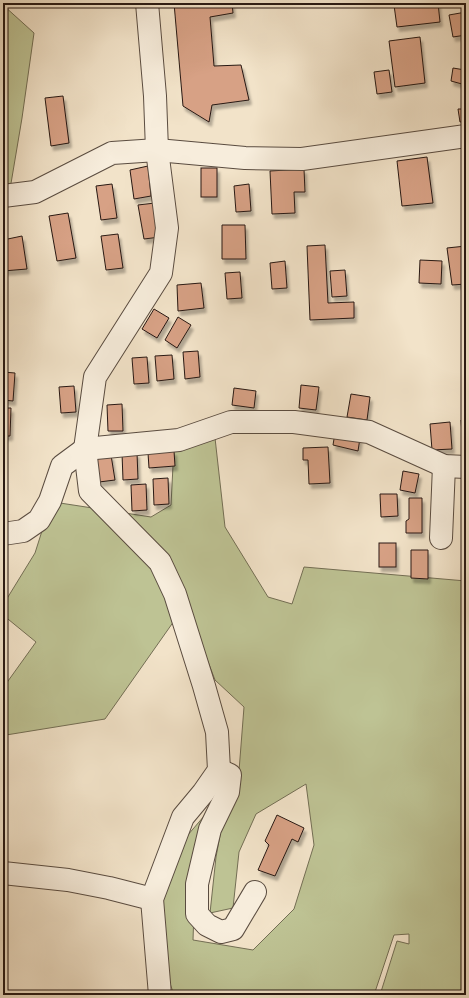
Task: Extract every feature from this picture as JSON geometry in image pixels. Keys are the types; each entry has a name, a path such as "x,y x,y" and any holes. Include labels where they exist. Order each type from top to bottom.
{"street":[{"path":"147,3 156,96 156,150 167,228 161,273 96,377 84,450 90,491 160,562 175,594 217,732 219,770 203,793 183,817 152,899 160,995"},
{"path":"3,196 35,192 112,153 156,150 246,158 302,159 466,136"},
{"path":"3,534 22,531 39,520 50,501 62,466 84,450 179,440 230,422 294,422 369,432 444,466 466,467"},
{"path":"441,538 444,466"},
{"path":"219,770 230,775 228,792 210,828 197,884 197,914 207,925 221,932 233,928 255,892"},
{"path":"3,873 68,880 109,888 152,899"}],"green space":[{"path":"3,5 34,33 22,118 3,231"},
{"path":"214,429 225,527 268,597 292,604 304,567 466,581 466,995 380,995 397,941 409,944 409,934 394,935 374,995 174,995 161,957 160,909 187,836 205,815 195,881 193,940 253,950 294,909 314,845 306,784 256,814 239,852 233,908 210,913 216,857 228,792 238,784 244,707 215,680 186,604 105,719 6,735 3,731 3,688 36,642 3,615 3,605 35,553 42,531 60,503 151,517 171,505 174,446"}],"building":[{"path":"174,3 232,3 233,13 210,17 214,66 241,65 249,100 212,105 209,122 183,106"},
{"path":"409,3 438,3 440,22 397,27 394,5"},
{"path":"466,12 466,35 453,37 449,15"},
{"path":"420,37 425,83 395,87 389,41"},
{"path":"453,68 465,70 462,84 451,81"},
{"path":"389,70 392,92 377,94 374,72"},
{"path":"63,96 69,143 51,146 45,98"},
{"path":"458,109 466,109 466,121 460,122"},
{"path":"427,157 433,203 402,206 397,161"},
{"path":"148,166 151,196 134,199 130,170"},
{"path":"201,168 217,168 217,197 201,197"},
{"path":"304,169 305,192 294,192 295,213 272,214 270,171"},
{"path":"112,184 117,218 101,220 96,186"},
{"path":"249,184 251,211 236,212 234,186"},
{"path":"155,203 160,237 144,239 138,205"},
{"path":"68,213 76,258 57,261 49,216"},
{"path":"222,225 245,225 246,259 222,259"},
{"path":"118,234 123,268 106,270 101,236"},
{"path":"22,236 27,269 3,271 3,240"},
{"path":"325,245 328,303 354,302 354,318 310,320 307,246"},
{"path":"466,246 466,284 452,285 447,248"},
{"path":"420,260 442,261 441,284 419,283"},
{"path":"285,261 287,288 272,289 270,263"},
{"path":"345,270 347,296 332,297 330,271"},
{"path":"240,272 242,298 227,299 225,273"},
{"path":"201,283 204,308 178,311 177,285"},
{"path":"154,309 169,318 157,338 142,329"},
{"path":"178,317 191,325 177,348 165,340"},
{"path":"198,351 200,377 185,379 183,352"},
{"path":"172,355 174,379 157,381 155,356"},
{"path":"147,357 149,383 134,384 132,358"},
{"path":"3,372 15,373 13,401 3,400"},
{"path":"301,385 319,387 316,410 299,408"},
{"path":"74,386 76,412 61,413 59,387"},
{"path":"234,388 256,391 254,408 232,405"},
{"path":"351,394 370,397 367,420 347,417"},
{"path":"122,404 123,431 108,431 107,405"},
{"path":"3,408 11,408 10,436 3,436"},
{"path":"461,420 466,420 466,448 463,448"},
{"path":"450,422 452,449 432,450 430,424"},
{"path":"335,433 360,438 358,451 333,445"},
{"path":"328,447 330,483 309,484 308,460 303,460 303,448"},
{"path":"174,451 175,466 149,468 148,453"},
{"path":"122,453 137,453 138,479 123,480"},
{"path":"111,455 115,480 99,482 95,457"},
{"path":"403,471 419,474 415,493 400,490"},
{"path":"168,478 169,504 154,505 153,479"},
{"path":"146,484 147,510 132,511 131,485"},
{"path":"380,494 397,494 398,516 381,517"},
{"path":"409,498 422,498 422,533 406,533 406,521 409,519"},
{"path":"462,513 466,513 466,539 463,539"},
{"path":"379,543 396,543 396,567 379,567"},
{"path":"411,550 428,550 428,579 411,578"},
{"path":"277,815 304,828 298,842 292,839 275,876 258,870 269,845 265,841"}]}
